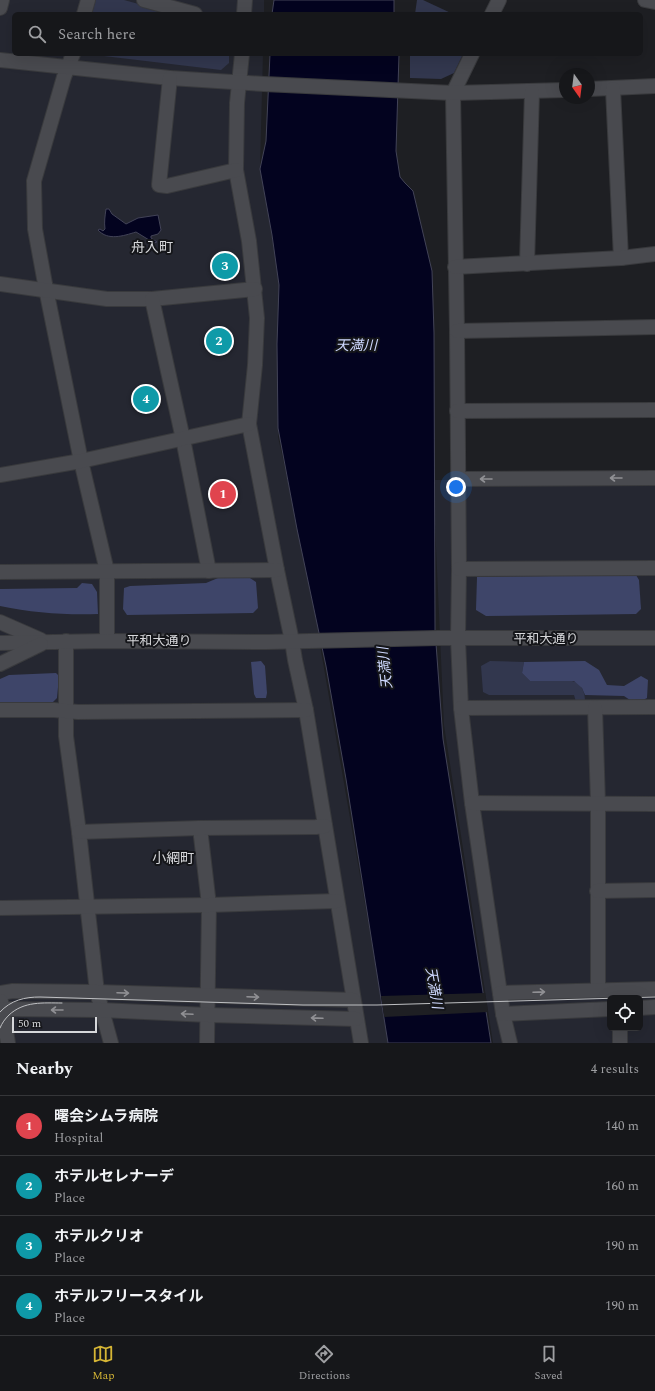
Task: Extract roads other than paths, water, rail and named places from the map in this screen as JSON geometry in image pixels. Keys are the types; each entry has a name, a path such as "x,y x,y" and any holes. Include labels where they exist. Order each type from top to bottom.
{"street":[{"path":"0,8 2,0"},
{"path":"85,12 88,0"},
{"path":"144,0 188,12"},
{"path":"244,12 245,0"},
{"path":"493,12 499,0"},
{"path":"645,0 655,2"},
{"path":"72,56 34,181 35,229 81,461 107,571 107,641"},
{"path":"242,56 238,82 236,170 249,241 257,318 256,365 249,424 306,710 361,1043"},
{"path":"471,56 453,93 457,332 459,569 458,639 461,708 472,803 503,1014 510,1043"},
{"path":"0,60 170,78 264,84 453,93 559,90"},
{"path":"170,78 159,185 167,186 236,170"},
{"path":"595,90 655,86"},
{"path":"613,89 621,258"},
{"path":"527,264 532,92"},
{"path":"455,267 621,258 655,254"},
{"path":"0,284 107,298 152,299 255,289"},
{"path":"152,299 183,439 209,570"},
{"path":"457,332 655,327"},
{"path":"457,411 655,410"},
{"path":"0,475 81,461 249,424"},
{"path":"458,479 655,478"},
{"path":"459,569 655,568"},
{"path":"0,572 277,570"},
{"path":"0,622 45,642"},
{"name":"平和大通り","path":"0,643 66,641 292,641 437,638 655,638"},
{"path":"66,641 66,736 79,832 97,992 111,1043"},
{"path":"0,664 45,642"},
{"path":"461,708 655,707"},
{"path":"594,708 598,803 598,990"},
{"path":"0,710 78,712 306,710"},
{"path":"472,803 655,804"},
{"path":"79,832 325,826"},
{"path":"200,828 208,905 208,1043"},
{"path":"598,891 655,890"},
{"path":"0,908 208,905 337,901"},
{"path":"500,993 655,989"},
{"path":"1,1002 14,991 97,992 353,1000"},
{"path":"1,1002 101,1010 208,1015 356,1019"},
{"path":"1,1002 8,1043"},
{"path":"643,1008 655,1007"},
{"path":"503,1014 607,1009"},
{"path":"620,1031 620,1043"}],"water":[{"path":"274,0 394,0 394,12 272,12"},
{"name":"天満川","path":"270,56 399,56 396,151 400,177 413,191 432,271 434,333 435,630 443,739 491,1043 388,1043 346,779 326,666 297,529 278,428 277,344 279,285 260,169 266,141"},
{"path":"106,209 109,209 112,214 126,224 138,218 158,215 161,230 158,234 151,236 151,238 157,242 154,243 136,232 116,237 106,236 98,230 100,229 103,231 105,229"}],"tram line":[{"path":"0,1012 18,1000 40,997 303,1005 377,1005 655,997"},
{"path":"0,1028 9,1015 21,1007 34,1004 62,1003"}],"place":[{"name":"ホテルクリオ","path":"225,266"},
{"name":"ホテルセレナーデ","path":"219,341"},
{"name":"ホテルフリースタイル","path":"146,399"},
{"name":"曙会シムラ病院","path":"223,494"}],"district":[{"name":"舟入町","path":"152,247"},
{"name":"小網町","path":"173,858"}]}
